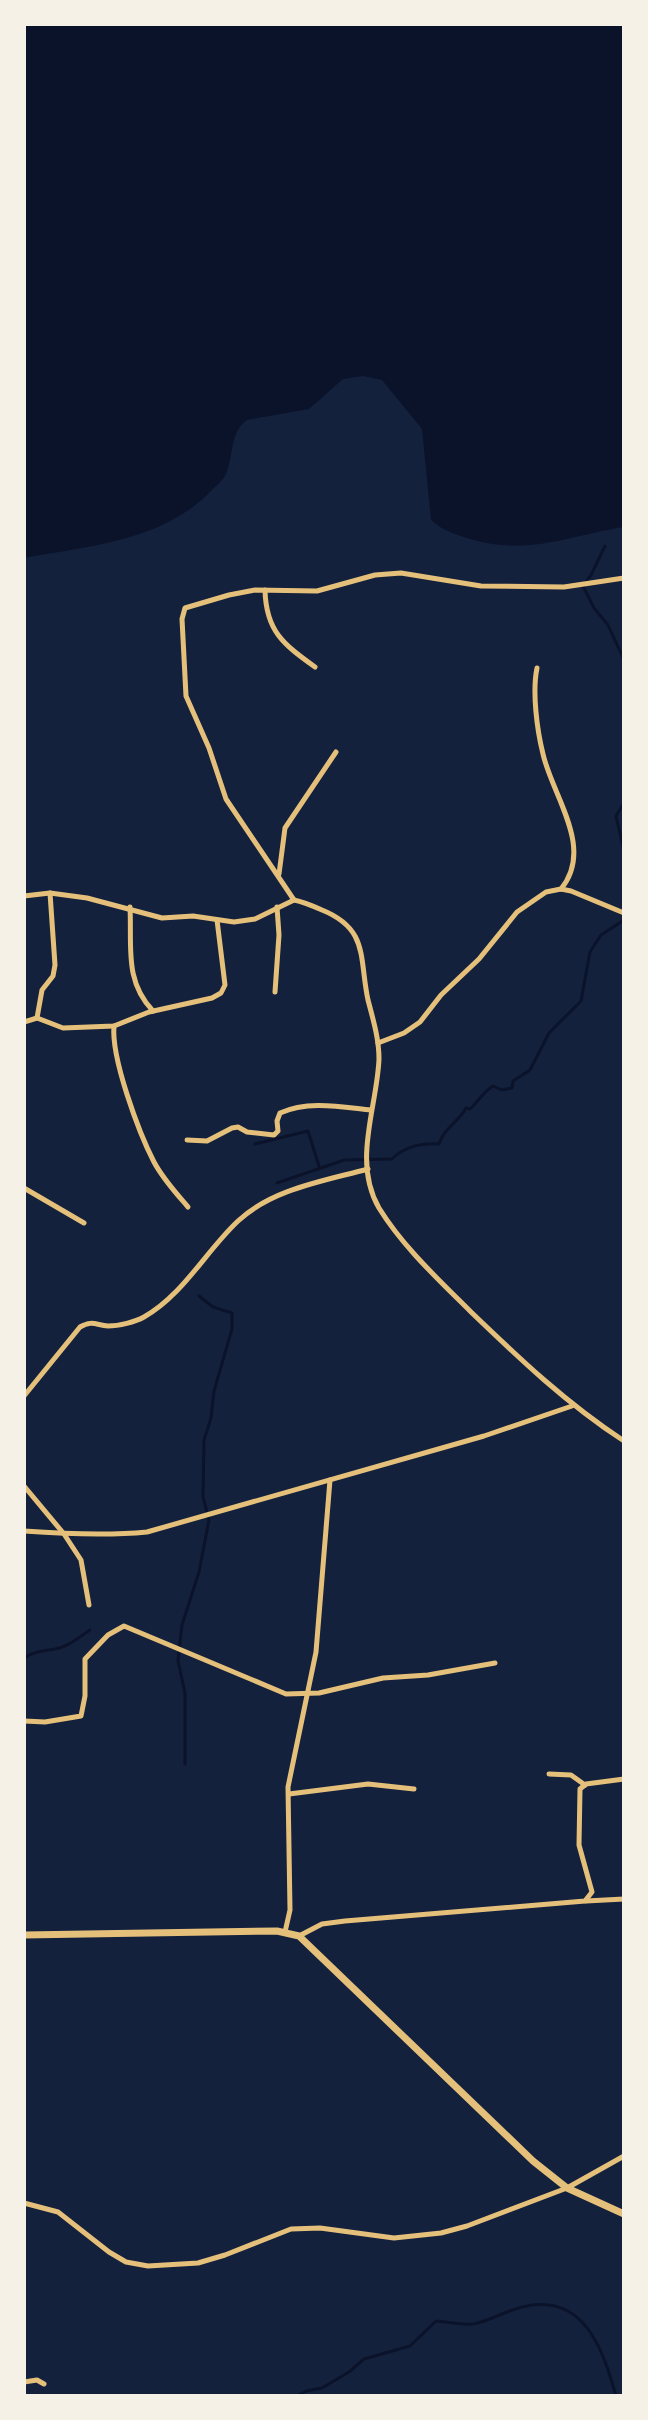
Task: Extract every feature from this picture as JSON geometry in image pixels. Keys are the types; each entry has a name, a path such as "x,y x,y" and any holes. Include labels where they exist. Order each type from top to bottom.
{"street":[{"path":"624,578 583,586 481,586 401,573 375,575 317,591 265,590 229,595 185,608 182,619 186,696 209,748 226,799 294,900 345,921 358,939 378,1043 377,1076 367,1129 368,1169 372,1192 379,1207 403,1241 434,1276 497,1337 572,1406 624,1441"},
{"path":"265,590 270,625 295,652 315,667"},
{"path":"537,668 534,690 542,753 571,826 570,869 561,889"},
{"path":"279,875 285,828 336,752"},
{"path":"378,1043 404,1033 420,1022 441,995 479,959 517,912 546,892 561,889 624,913"},
{"path":"24,896 50,893 130,907 162,918 193,916 243,922 294,900"},
{"path":"37,1018 42,990 53,976 55,965 50,893"},
{"path":"130,907 133,977 138,993 153,1011"},
{"path":"275,992 279,935 277,907"},
{"path":"24,1022 37,1018 63,1028 114,1026 153,1011 197,1003 221,993 225,985 217,920"},
{"path":"114,1026 118,1058 148,1148 162,1176 188,1207"},
{"path":"187,1140 207,1141 238,1127 247,1132 274,1135 278,1131 280,1113 297,1107 371,1110"},
{"path":"24,1396 80,1327 88,1322 109,1326 134,1322 146,1316 256,1206 302,1188 368,1169"},
{"path":"24,1188 84,1223"},
{"path":"24,1531 64,1534 147,1532 484,1436 572,1406"},
{"path":"285,1932 290,1910 289,1794 294,1754 316,1652 330,1480"},
{"path":"24,1486 81,1560 89,1605"},
{"path":"24,1721 45,1722 81,1716 85,1696 85,1659 108,1635 124,1626 286,1694 309,1694 383,1678 428,1675 495,1663"},
{"path":"549,1774 571,1775 585,1785"},
{"path":"585,1901 592,1892 579,1845 580,1789 585,1785 624,1779"},
{"path":"289,1794 368,1784 414,1789"},
{"path":"299,1936 313,1927 345,1921 624,1899"},
{"path":"24,1935 285,1932 299,1936 533,2161 567,2188 624,2214"},
{"path":"24,2203 42,2205 58,2212 126,2262 148,2266 198,2263 291,2229 320,2228 394,2238 441,2233 567,2188 624,2156"},
{"path":"24,2382 37,2380 44,2384"}],"water":[{"path":"24,24 624,24 624,527 548,543 511,546 470,539 440,527 431,520 422,429 382,380 363,376 343,379 309,409 247,420 237,431 224,478 193,507 172,520 124,539 24,558"}],"waterway":[{"path":"605,546 583,586 594,608 608,625 624,660"},
{"path":"624,803 616,816 624,851"},
{"path":"277,1183 344,1160 392,1159 414,1146 439,1144 466,1108 470,1109 490,1088 512,1088 513,1081 530,1070 549,1033 581,1001 590,952 601,935 624,920"},
{"path":"255,1144 308,1131 319,1166"},
{"path":"185,1764 185,1693 178,1661 182,1625 199,1572 209,1520 203,1497 204,1440 232,1329 232,1313 213,1307 199,1296"},
{"path":"24,1658 64,1646 90,1630"},
{"path":"297,2396 322,2388 364,2359 410,2346 436,2321 473,2324 527,2306 547,2305 564,2309 588,2330 605,2361 616,2396"}]}
